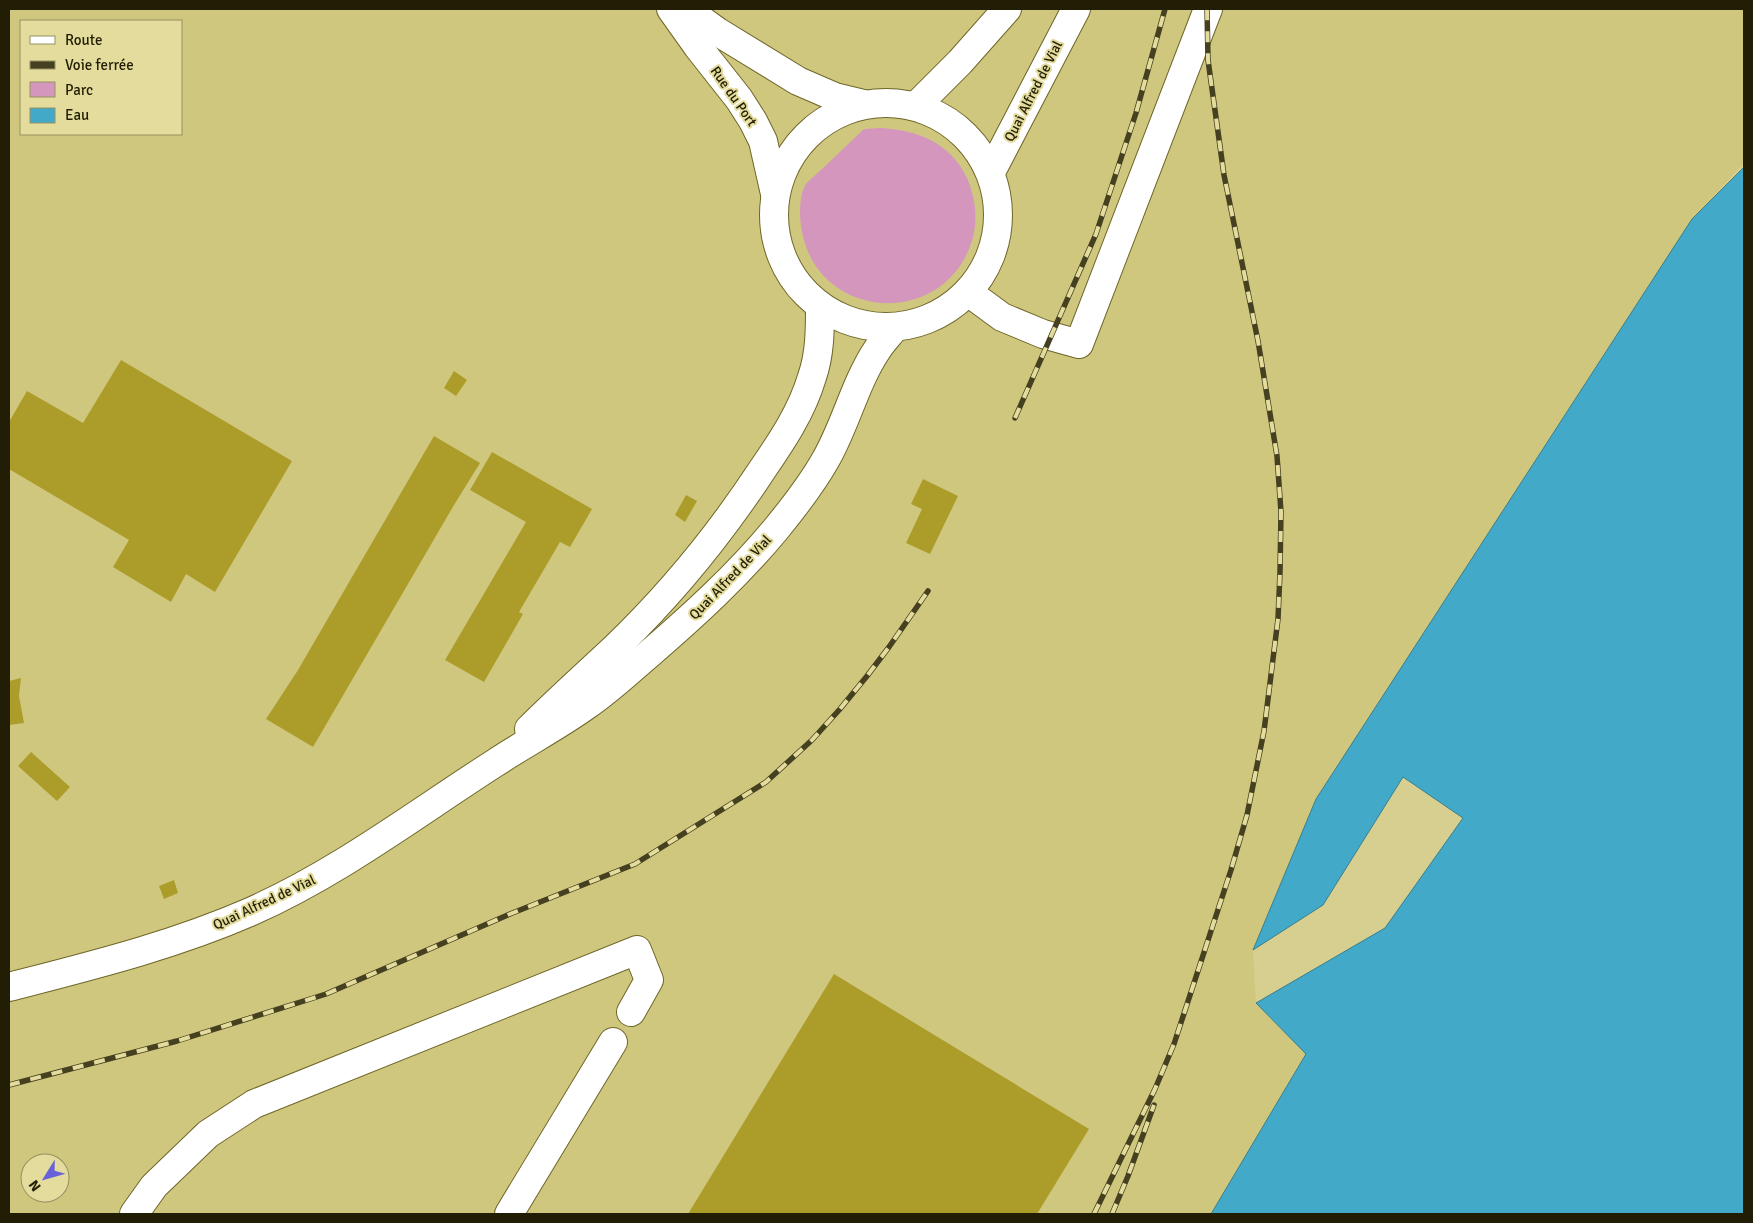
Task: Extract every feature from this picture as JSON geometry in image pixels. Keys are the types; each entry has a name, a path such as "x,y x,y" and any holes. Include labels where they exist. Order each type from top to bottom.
{"main road":[{"name":"Rue du Port","path":"671,9 739,99 753,121 763,141 775,194"},
{"path":"686,9 718,32 798,81 835,97 864,104"},
{"path":"916,106 960,62 1007,9"},
{"name":"Quai Alfred de Vial","path":"990,172 1076,9"},
{"path":"968,292 1002,317 1043,334 1079,344 1208,9"},
{"path":"890,102 916,106 947,120 973,143 990,172 998,204 997,236 986,266 968,292 947,310 922,322 895,327 868,326 843,319 820,306 797,284 782,256 774,226 775,194 783,169 797,146 816,126 838,112 864,104 890,102"},
{"name":"Quai Alfred de Vial","path":"494,763 570,688 615,647 662,598 697,558 750,488 804,402 813,375 820,339 820,306"},
{"name":"Quai Alfred de Vial","path":"9,987 122,958 250,912 353,857 494,763 588,705 679,628 746,562 776,529 822,465 848,413 862,377 877,350 895,327"},
{"path":"134,1214 154,1186 208,1134 254,1104 636,950 649,980 631,1012"},
{"path":"509,1214 613,1042"}],"shaded area":[{"path":"9,9 1744,9 1744,163 1692,220 1316,799 1253,950 1256,1003 1307,1054 1211,1214 9,1214"}],"green space":[{"path":"880,128 919,135 942,147 960,166 967,178 974,200 975,230 960,267 939,288 913,300 885,303 858,298 833,284 814,262 802,232 800,220 801,200 806,184 864,129"}],"water":[{"path":"1744,167 1744,1214 1211,1214 1306,1054 1256,1003 1385,928 1463,818 1403,777 1323,905 1253,950 1316,799 1692,219"}],"building":[{"path":"121,360 292,461 215,592 186,574 171,602 113,567 129,540 9,469 9,422 27,391 83,423"},
{"path":"454,371 467,380 456,396 444,388"},
{"path":"434,436 480,463 313,747 266,719 298,670"},
{"path":"492,452 592,509 570,547 560,542 519,612 523,614 484,682 445,660 526,522 470,490"},
{"path":"923,479 958,496 930,554 906,543 922,509 911,504"},
{"path":"686,495 697,501 685,522 675,515"},
{"path":"21,678 19,696 24,723 9,725 9,681"},
{"path":"31,752 70,787 57,801 18,766"},
{"path":"174,880 178,893 164,899 159,886"},
{"path":"834,974 1089,1129 1037,1214 688,1214"}],"railway":[{"path":"1015,418 1096,234 1136,113 1165,9"},
{"path":"1094,1214 1155,1089 1174,1044 1231,870 1247,815 1264,731 1278,619 1281,512 1277,456 1258,341 1224,175 1208,60 1207,9"},
{"path":"9,1085 177,1041 326,994 510,914 635,864 766,782 812,740 867,676 928,591"},
{"path":"1112,1214 1154,1105"}]}
